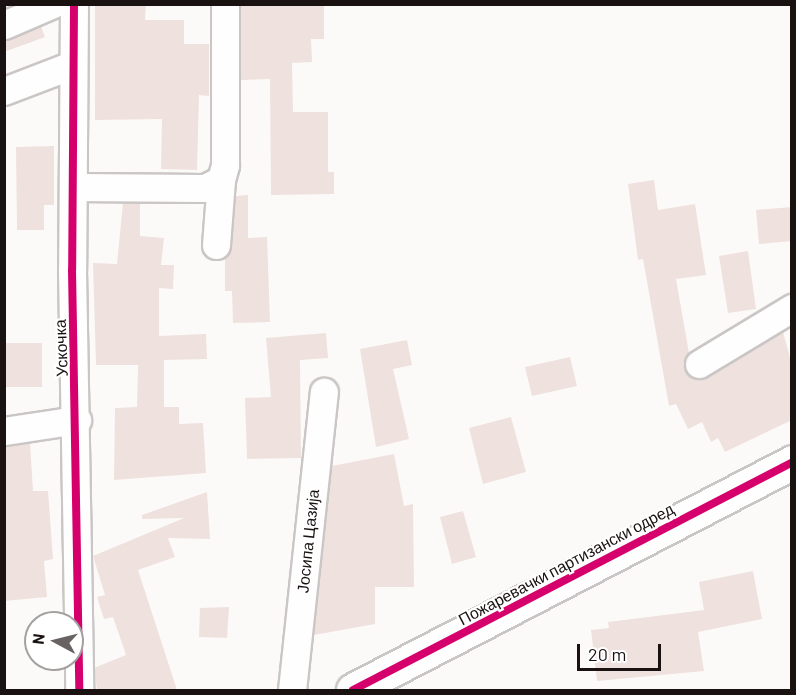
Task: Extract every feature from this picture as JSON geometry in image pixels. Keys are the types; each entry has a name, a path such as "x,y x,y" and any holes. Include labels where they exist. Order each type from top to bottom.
{"street":[{"path":"4,25 53,4"},
{"name":"Ускочка","path":"74,4 72,65 79,690"},
{"path":"216,245 221,180 225,165 225,4"},
{"path":"4,91 72,65"},
{"path":"74,187 205,188 221,180"},
{"path":"699,364 792,308"},
{"name":"Јосипа Цазија","path":"292,690 324,392"},
{"path":"4,431 77,420"},
{"name":"Пожаревачки партизански одред","path":"353,690 792,462"}],"building":[{"path":"95,4 146,4 145,20 184,20 184,44 209,44 209,96 199,95 197,170 161,169 162,119 95,120"},
{"path":"241,4 324,4 324,39 311,39 312,62 292,63 293,112 328,112 328,172 334,172 334,194 271,195 270,79 241,80"},
{"path":"41,26 45,37 4,52 4,40"},
{"path":"54,146 54,205 44,205 44,230 17,230 16,147"},
{"path":"654,180 658,210 695,204 706,275 676,279 689,353 683,364 686,373 692,378 707,378 783,332 792,365 792,420 725,452 718,438 711,442 702,422 688,429 676,404 669,406 643,259 638,260 628,184"},
{"path":"248,195 248,238 267,237 270,322 233,323 232,291 225,291 225,258 232,246 236,196"},
{"path":"123,203 140,203 140,236 164,238 161,265 174,265 173,289 159,288 159,336 206,334 207,359 164,360 164,407 179,407 179,424 203,423 206,473 114,480 115,408 137,407 138,365 96,365 93,263 117,264"},
{"path":"792,207 792,241 759,244 756,210"},
{"path":"748,251 756,309 728,313 719,256"},
{"path":"326,333 328,358 300,360 301,458 247,459 245,398 271,397 266,338"},
{"path":"407,340 412,365 393,369 409,439 376,447 360,349"},
{"path":"4,343 42,343 42,387 4,387"},
{"path":"570,357 577,386 532,396 525,367"},
{"path":"511,417 526,472 483,484 469,428"},
{"path":"30,443 33,491 48,491 53,559 44,561 47,597 4,601 4,446"},
{"path":"394,454 404,506 413,504 414,587 375,587 375,624 314,635 332,466"},
{"path":"207,492 210,539 168,538 175,557 138,570 177,690 97,690 94,668 126,655 113,617 104,619 97,597 105,595 93,556 184,518 142,519 142,515"},
{"path":"463,511 476,557 452,564 440,517"},
{"path":"753,571 762,619 698,632 704,671 597,681 591,630 609,628 608,622 704,610 699,582"},
{"path":"229,607 227,638 199,637 200,608"}],"cycle path":[{"path":"74,4 72,270 79,690"},
{"path":"353,690 792,462"}]}
